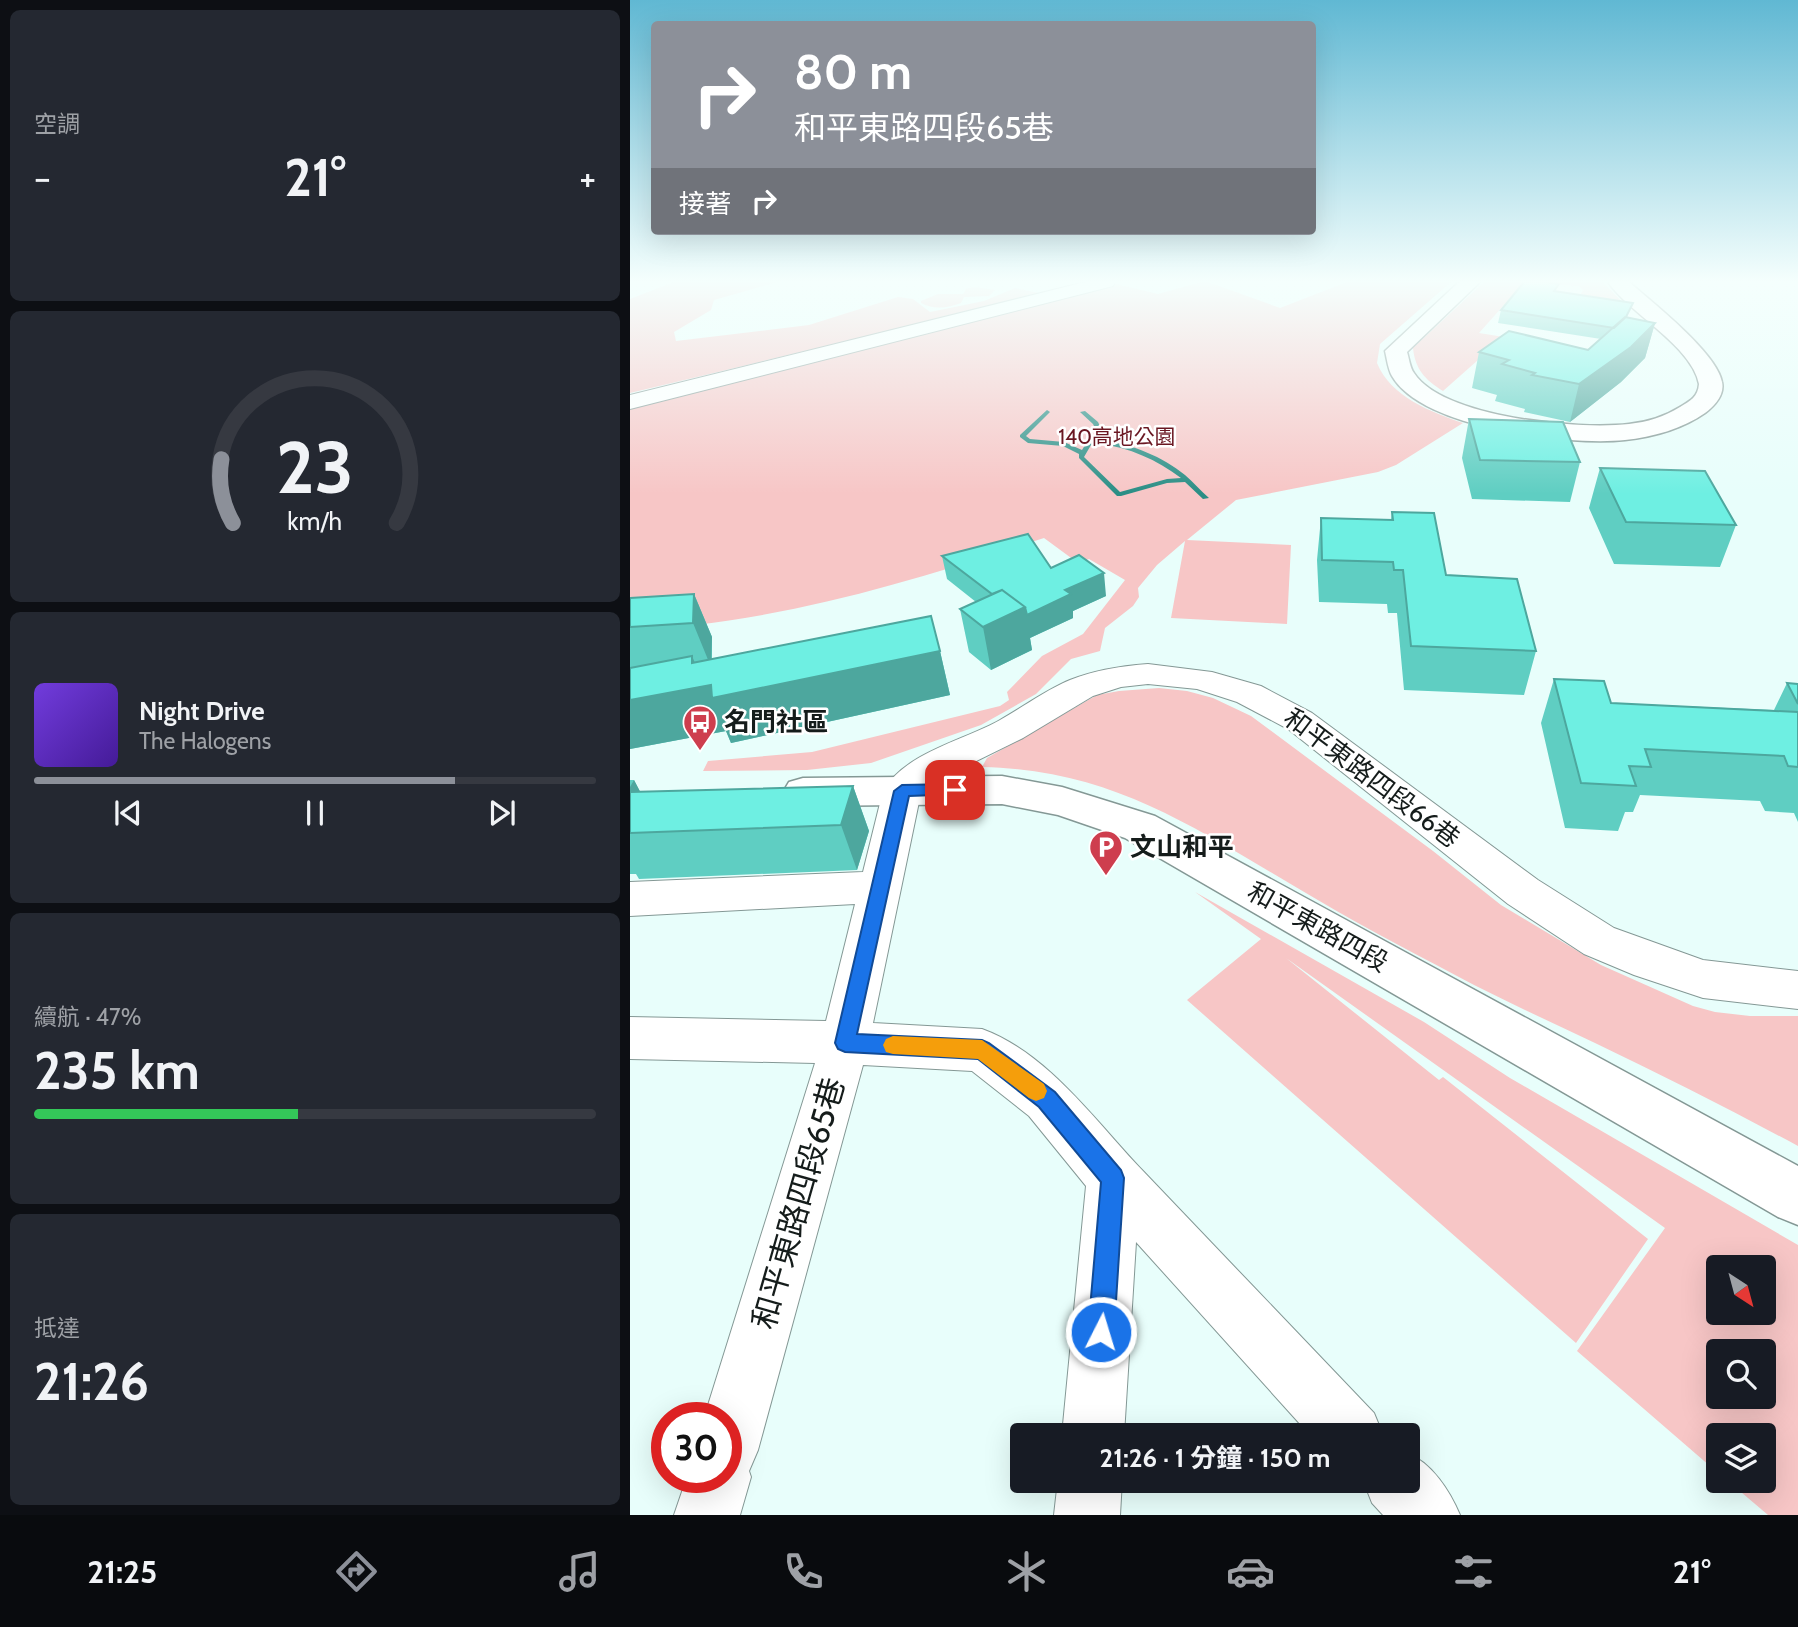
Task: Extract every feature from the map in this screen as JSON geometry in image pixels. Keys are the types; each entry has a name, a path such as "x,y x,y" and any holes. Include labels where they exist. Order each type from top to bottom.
{"street":[{"path":"630,401 823,353"},
{"path":"1396,353 1395,361 1407,382 1438,402 1484,420 1538,430 1594,434 1629,432 1670,422 1701,405 1709,396 1709,377 1690,353"},
{"name":"和平東路四段66巷","path":"902,791 933,767 1010,730 1081,688 1119,677 1149,674 1200,679 1249,694 1300,721 1523,892 1599,941 1650,962 1703,979 1798,990"},
{"name":"和平東路四段","path":"762,793 1002,790 1062,801 1140,827 1798,1197"},
{"name":"和平東路四段65巷","path":"740,1402 845,1043 902,791"},
{"path":"630,899 880,887"},
{"path":"630,1038 982,1049 1047,1100 1113,1178 1341,1423"},
{"path":"1094,1423 1113,1178"},
{"path":"708,1515 714,1493"},
{"path":"1087,1515 1089,1493"},
{"path":"1407,1493 1427,1515"}],"green space":[{"path":"630,353 798,353 630,393"},
{"name":"140高地公園","path":"841,353 1379,353 1377,363 1383,375 1402,394 1425,408 1463,423 1396,465 1378,472 1236,500 1187,540 1291,545 1287,624 1171,618 1185,541 1157,565 1138,588 1139,597 1133,606 1105,628 1100,651 1071,659 1036,694 981,725 871,763 807,770 703,771 708,761 812,752 1000,706 1009,700 1007,692 1042,656 1083,634 1125,580 1089,559 1078,563 1044,538 827,602 686,626 630,628 630,408"},
{"path":"1414,353 1486,353 1443,391 1431,383 1416,362"},
{"path":"1159,688 1187,691 1213,698 1251,716 1501,905 1601,965 1693,1006 1715,1012 1750,1016 1798,1016 1798,1146 1457,976 1146,804 1070,778 1028,770 982,767 987,758 1097,695"},
{"path":"1195,892 1424,1022 1510,1078 1798,1245 1798,1515 1768,1515 1742,1493 1776,1493 1776,1423 1706,1423 1706,1463 1577,1351 1665,1228 1286,958 1439,1080 1443,1077 1648,1239 1576,1343 1187,1000 1261,939"}],"building":[{"path":"1482,353 1623,353 1579,384 1532,375 1535,373 1502,364 1509,360"},
{"path":"1469,419 1563,422 1580,462 1480,460"},
{"path":"1600,468 1705,471 1736,525 1626,522"},
{"path":"1392,512 1434,513 1446,575 1517,579 1536,651 1411,646 1403,570 1394,570 1393,562 1322,560 1321,518 1393,520"},
{"path":"1028,534 1051,568 1079,555 1104,573 1065,590 1071,594 1027,615 1025,607 1002,590 992,594 942,556"},
{"path":"1002,590 1025,607 983,627 960,609"},
{"path":"694,594 693,623 630,627 630,598"},
{"path":"931,616 940,651 712,698 711,685 630,700 630,668 692,656 692,663"},
{"path":"1554,679 1604,681 1611,703 1798,712 1798,767 1788,766 1784,756 1645,749 1651,767 1629,766 1636,786 1581,783"},
{"path":"1787,683 1798,684 1798,704"},
{"path":"853,786 841,825 630,833 630,792"}],"waterway":[{"path":"1047,412 1022,436 1028,441 1064,444 1082,453"},
{"path":"1083,412 1096,423 1103,439"},
{"path":"1089,443 1111,443 1149,456 1186,480 1167,481 1119,495 1081,457 1089,443"},
{"path":"1186,480 1205,498"}],"slow traffic":[{"path":"893,1045 982,1049 1036,1091"}],"place":[{"name":"名門社區","path":"700,752"},
{"name":"文山和平","path":"1106,877"}],"route":[{"path":"955,790 902,791 845,1043 982,1049 1047,1100 1113,1178 1101,1332"}]}
